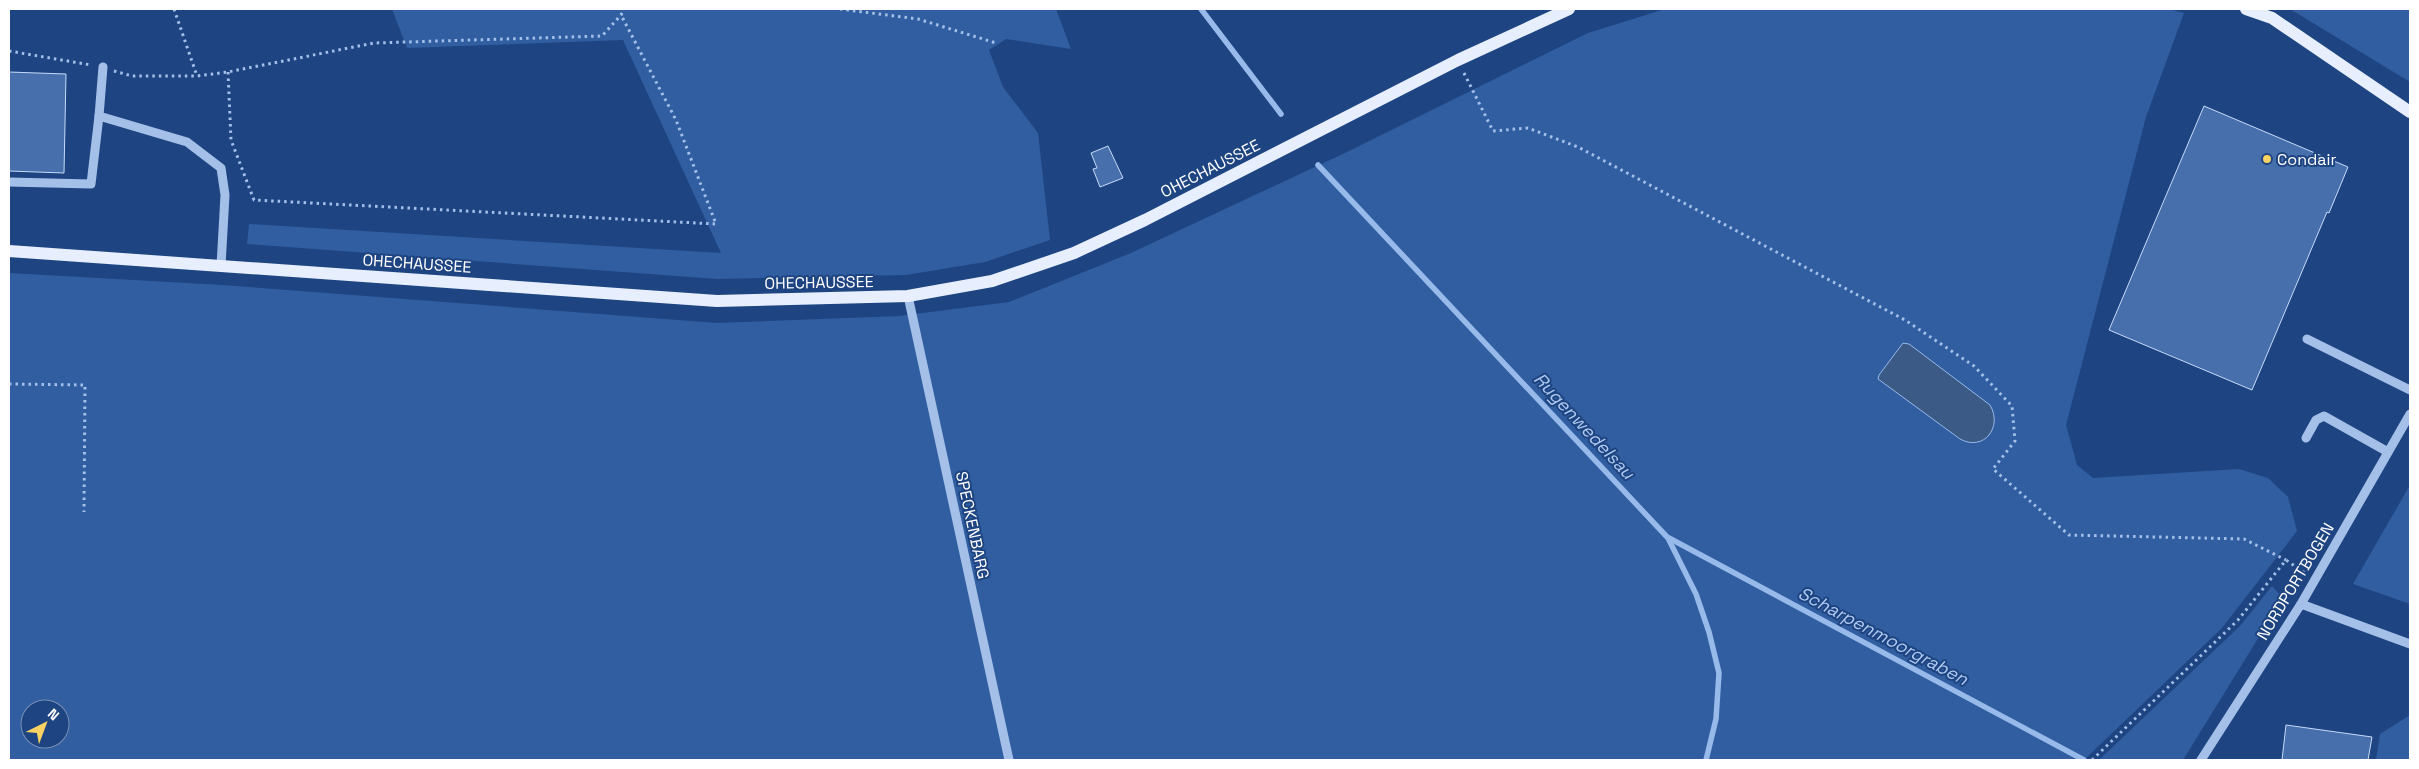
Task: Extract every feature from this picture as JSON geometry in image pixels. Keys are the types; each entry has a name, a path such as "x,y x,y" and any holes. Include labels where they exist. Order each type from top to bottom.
{"main road":[{"name":"OHECHAUSSEE","path":"9,251 717,301 908,296 992,281 1074,253 1146,220 1458,60 1569,9"},
{"path":"2246,9 2272,18 2410,112"}],"street":[{"path":"9,182 91,184 103,68"},
{"path":"99,116 187,142 221,168 224,195 221,266"},
{"name":"SPECKENBARG","path":"908,296 1009,760"},
{"path":"2308,338 2410,390"},
{"name":"NORDPORTBOGEN","path":"2201,760 2301,604 2410,414"},
{"path":"2306,438 2316,420 2324,416 2388,452"},
{"path":"2301,604 2410,644"}],"path":[{"path":"174,9 197,76"},
{"path":"9,51 103,68 132,76 197,76 228,72 374,43 602,36 624,9"},
{"path":"840,9 918,19 996,44"},
{"path":"228,72 231,140 254,200 716,224 676,120 621,15"},
{"path":"1458,60 1493,131 1528,128 1578,147 1905,320 1974,366 2012,406 2015,441 1992,469 2069,535 2244,539 2286,560 2315,580"},
{"path":"9,384 85,385 84,512"},
{"path":"2092,760 2238,620 2286,560"}],"shaded area":[{"path":"392,9 1056,9 1071,49 1006,39 989,50 1003,87 1038,133 1050,240 985,262 906,275 717,279 247,244 249,224 721,253 623,40 407,48"},
{"path":"1665,9 2168,9 2184,13 2146,117 2066,425 2077,465 2093,478 2239,469 2268,478 2288,497 2297,531 2222,628 2084,760 9,760 9,273 222,285 717,323 899,316 1009,302 1131,253 1347,152 1588,33"},
{"path":"2290,9 2410,9 2410,82"},
{"path":"1903,343 1909,344 1990,405 1994,421 1993,429 1989,435 1977,442 1960,439 1878,379"},
{"path":"2410,485 2410,604 2353,584"},
{"path":"2272,586 2283,598 2183,760 2099,760 2240,626"},
{"path":"2410,715 2410,760 2376,760 2380,734"}],"building":[{"path":"9,72 66,74 64,173 9,171"},
{"path":"2204,106 2348,167 2252,390 2109,330"},
{"path":"1108,146 1123,178 1100,187 1093,169 1097,168 1091,153"},
{"path":"2286,725 2372,737 2368,760 2282,760"}],"waterway":[{"name":"Rugenwedelsau","path":"1201,9 1281,114"},
{"name":"Rugenwedelsau","path":"1318,165 1668,538 1696,594 1709,632 1719,673 1716,719 1706,760"},
{"name":"Scharpenmoorgraben","path":"1669,538 2084,760"}],"place":[{"name":"Condair","path":"2267,159"}]}
